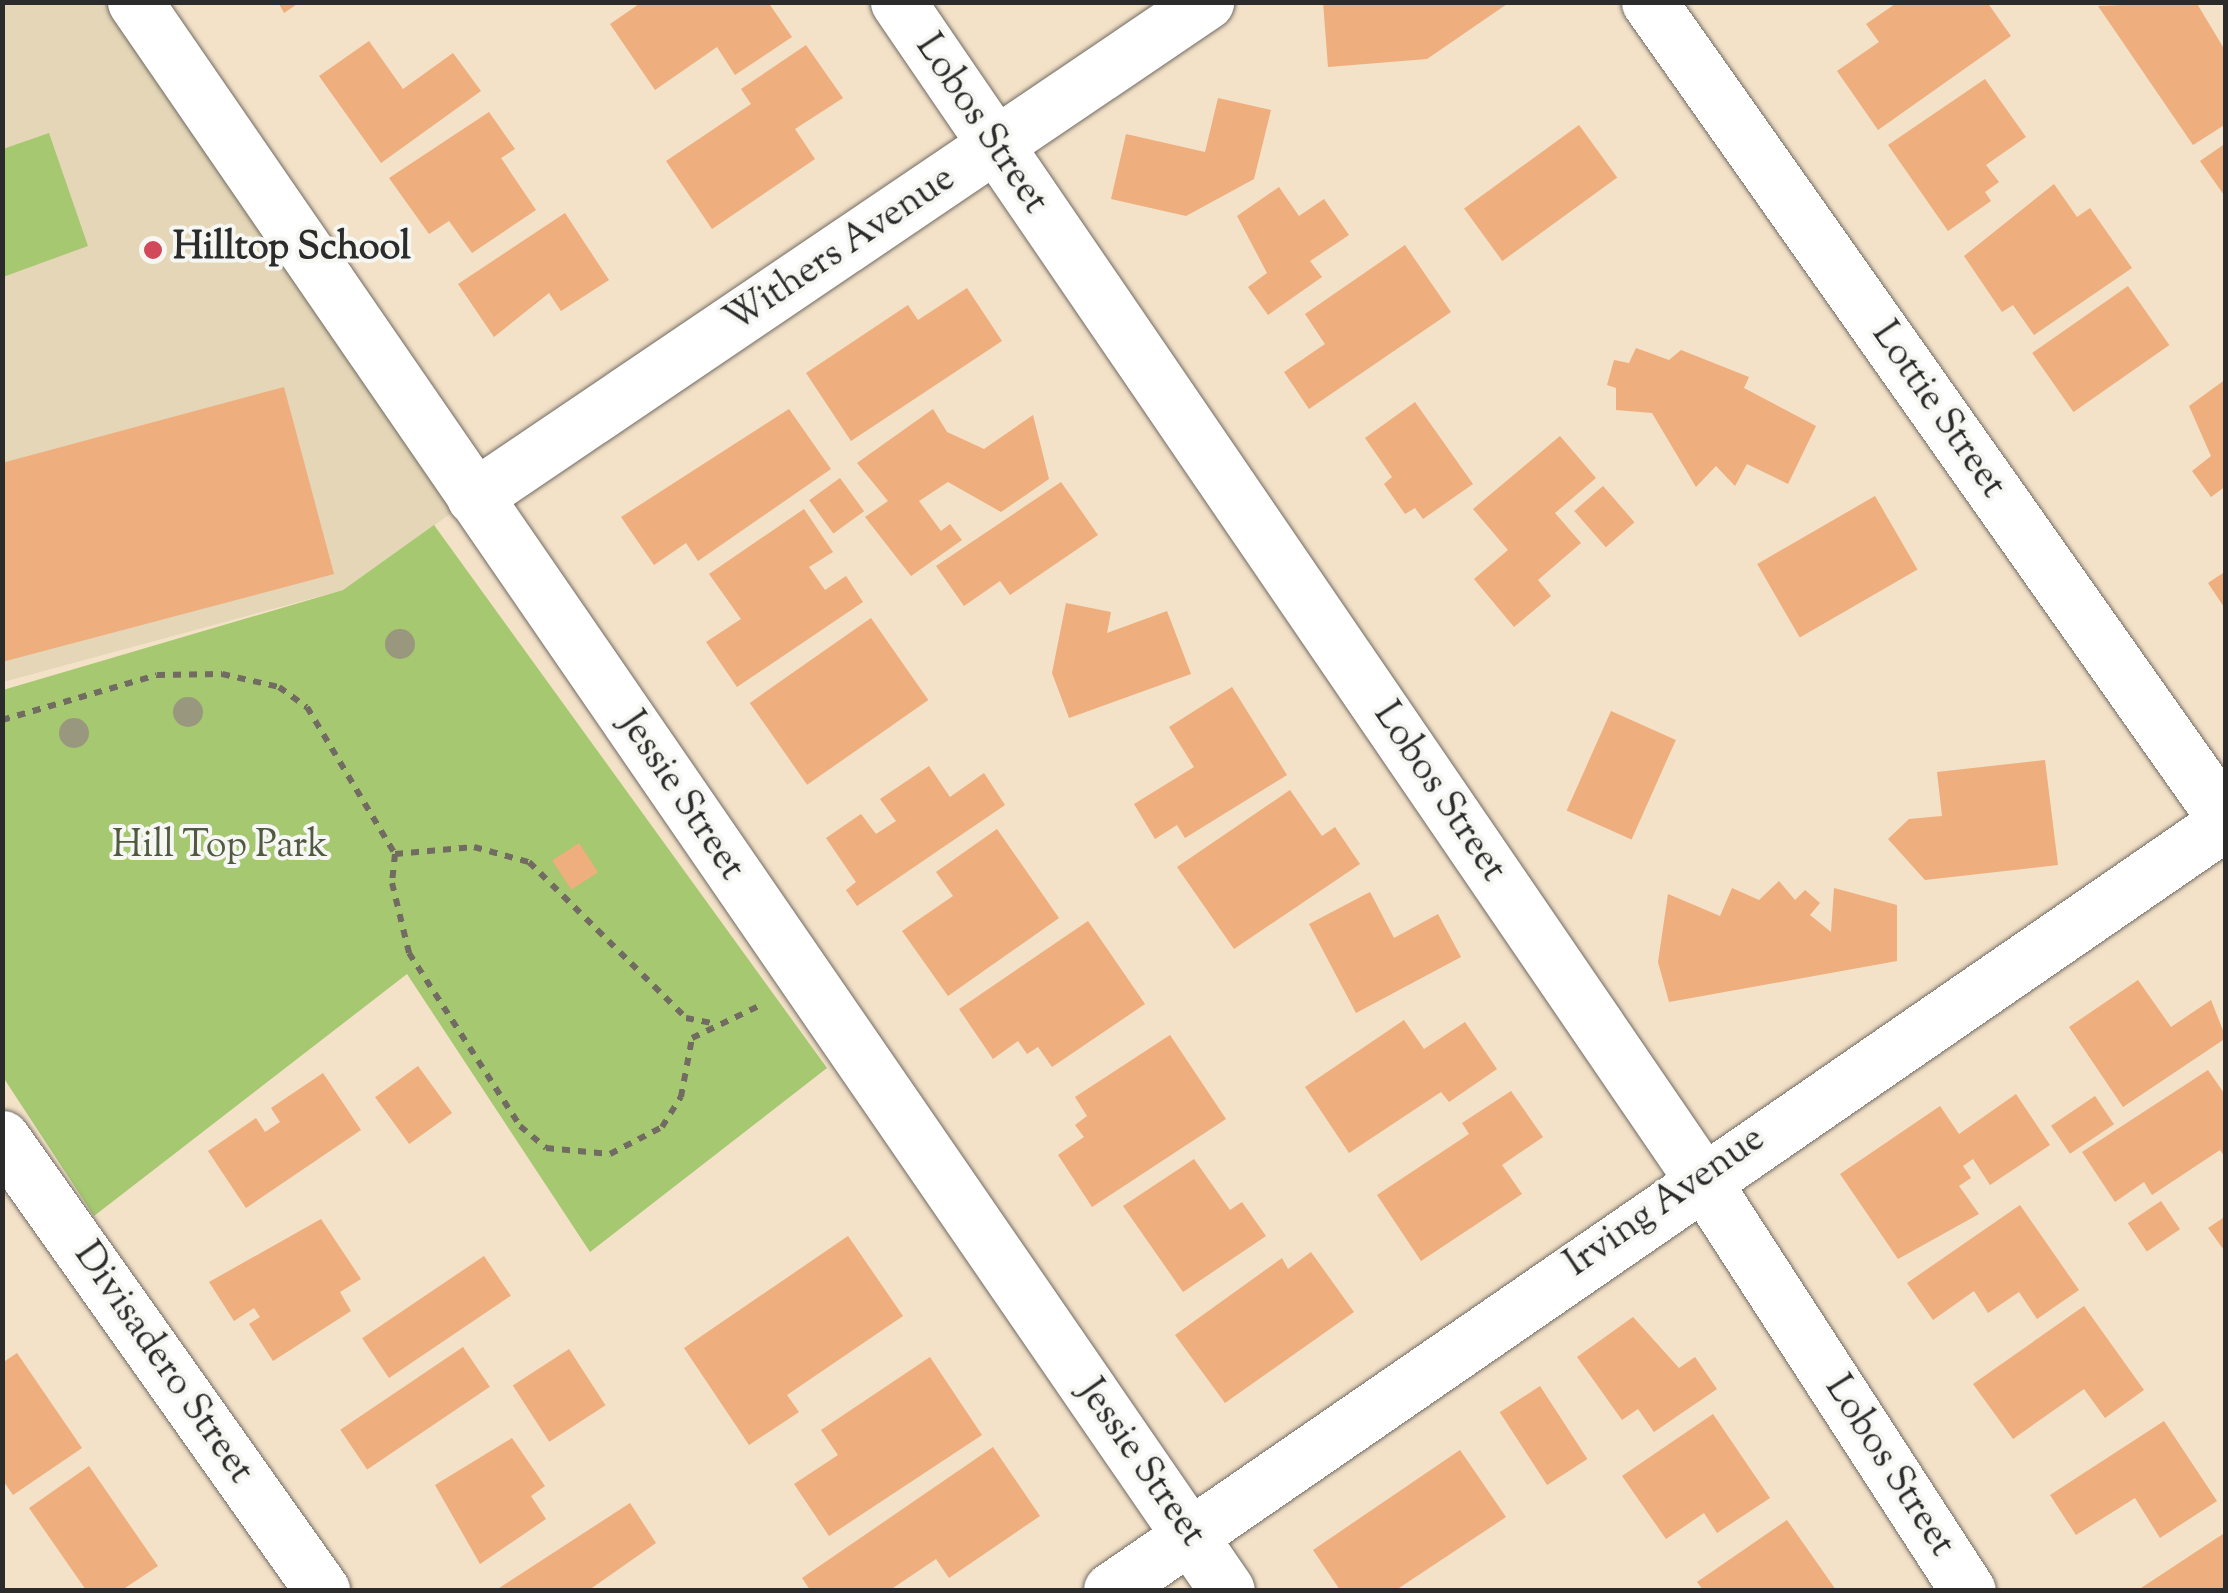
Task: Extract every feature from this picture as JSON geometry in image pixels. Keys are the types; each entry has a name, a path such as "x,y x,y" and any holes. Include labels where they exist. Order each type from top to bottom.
{"street":[{"name":"Jessie Street","path":"135,2 1227,1590"},
{"name":"Lobos Street","path":"898,2 1702,1178 1968,1590"},
{"name":"Withers Avenue","path":"474,496 1206,2"},
{"name":"Lottie Street","path":"1649,2 2226,821"},
{"name":"Irving Avenue","path":"1111,1590 1702,1178 2226,821"},
{"name":"Divisadero Street","path":"2,1138 322,1590"}],"path":[{"path":"2,720 158,675 222,674 279,687 325,733 396,854 392,884 410,953 520,1126 546,1148 610,1154 662,1127 681,1097 692,1038 743,1016"},
{"path":"396,854 474,847 529,862 686,1018 717,1024"}],"shaded area":[{"name":"Hilltop School","path":"3,3 135,3 474,497 343,590 3,682"}],"green space":[{"path":"49,133 88,246 3,277 3,149"},
{"name":"Hill Top Park","path":"434,525 827,1068 590,1252 407,974 94,1216 3,1077 3,690 343,590"}],"building":[{"path":"278,2 300,2 284,13"},
{"path":"642,2 768,2 792,37 735,75 717,47 655,90 610,24"},
{"path":"1323,2 1510,2 1427,59 1328,67"},
{"path":"1898,2 1987,2 2011,36 1878,130 1837,71 1879,42 1866,24"},
{"path":"2196,2 2226,52 2226,124 2193,145 2098,6"},
{"path":"369,41 403,89 453,53 481,91 381,163 319,76"},
{"path":"806,45 843,98 795,129 815,159 712,229 666,161 751,104 741,89"},
{"path":"1985,79 2026,137 1986,165 1999,182 1985,192 1991,201 1948,231 1888,145"},
{"path":"1218,98 1271,110 1254,179 1186,216 1111,199 1126,134 1205,152"},
{"path":"489,112 515,149 501,158 536,210 472,253 449,221 429,234 389,178"},
{"path":"1579,125 1617,178 1502,261 1464,208"},
{"path":"2226,143 2226,198 2200,161"},
{"path":"2054,184 2077,217 2090,208 2132,268 2034,335 2013,305 2002,312 1964,256"},
{"path":"1279,187 1299,216 1324,199 1349,235 1310,261 1322,277 1268,315 1248,287 1267,273 1237,216"},
{"path":"565,213 609,280 561,311 549,293 494,337 458,284"},
{"path":"1405,245 1451,312 1309,409 1284,372 1325,344 1305,314"},
{"path":"2128,286 2169,345 2073,412 2032,353"},
{"path":"967,288 1002,341 851,441 806,373 908,305 918,320"},
{"path":"1636,348 1669,360 1681,350 1749,377 1744,388 1816,426 1788,484 1747,464 1735,486 1716,466 1696,487 1652,413 1616,410 1616,388 1607,385 1614,360 1629,363"},
{"path":"2226,379 2226,486 2211,497 2192,471 2211,456 2189,406"},
{"path":"284,387 334,574 2,662 2,463"},
{"path":"1415,402 1473,484 1423,519 1415,508 1405,514 1384,484 1392,477 1365,438"},
{"path":"789,409 831,469 698,561 686,543 654,565 621,517"},
{"path":"933,409 947,432 984,449 1033,415 1049,479 1001,512 948,482 919,501 941,531 950,524 962,540 911,576 865,517 888,501 857,463"},
{"path":"1560,436 1596,478 1555,513 1581,543 1538,580 1551,596 1514,627 1474,579 1508,550 1473,509"},
{"path":"840,478 864,511 833,534 809,500"},
{"path":"1061,482 1098,535 1010,595 1000,581 964,606 936,566"},
{"path":"1603,486 1634,522 1606,547 1574,511"},
{"path":"1875,496 1918,570 1800,638 1757,564"},
{"path":"804,509 833,552 809,567 825,590 846,576 863,602 737,687 706,642 741,619 709,574"},
{"path":"2226,571 2226,610 2208,583"},
{"path":"1066,603 1111,612 1107,633 1167,611 1191,674 1069,718 1052,673"},
{"path":"871,618 928,700 807,785 750,703"},
{"path":"1232,687 1287,775 1185,838 1177,825 1155,839 1134,804 1194,767 1169,727"},
{"path":"1611,711 1676,740 1632,839 1567,811"},
{"path":"2045,760 2058,865 1925,880 1888,839 1909,819 1942,816 1937,772"},
{"path":"929,766 950,797 984,773 1005,805 857,906 846,890 856,882 826,838 861,814 876,834 896,821 880,799"},
{"path":"1290,790 1322,836 1335,827 1360,864 1234,949 1177,867"},
{"path":"997,829 1059,918 948,996 902,931 953,896 936,872"},
{"path":"579,843 598,872 571,890 552,860"},
{"path":"1779,881 1795,900 1805,890 1820,903 1810,915 1831,932 1834,888 1897,905 1897,961 1669,1002 1658,962 1668,894 1720,916 1732,888 1759,900"},
{"path":"1370,892 1394,938 1438,914 1461,957 1356,1013 1309,924"},
{"path":"1088,921 1145,1004 1052,1067 1038,1047 1027,1054 1018,1041 993,1059 959,1009"},
{"path":"2138,980 2171,1027 2211,1000 2226,1038 2123,1107 2069,1027"},
{"path":"1404,1020 1424,1049 1465,1022 1497,1069 1449,1102 1441,1092 1349,1153 1305,1087"},
{"path":"1170,1035 1226,1119 1092,1207 1058,1155 1084,1137 1075,1125 1087,1116 1075,1097"},
{"path":"418,1066 452,1113 409,1144 375,1097"},
{"path":"2208,1070 2226,1096 2226,1159 2220,1150 2152,1195 2144,1182 2115,1202 2082,1152"},
{"path":"323,1073 361,1130 246,1208 208,1151 256,1118 265,1132 280,1122 271,1108"},
{"path":"1511,1091 1543,1137 1502,1165 1522,1194 1421,1261 1377,1195 1469,1134 1462,1123"},
{"path":"2016,1094 2050,1145 1990,1185 1973,1159 1963,1166 1971,1178 1959,1186 1979,1214 1898,1259 1840,1174 1940,1106 1959,1134"},
{"path":"2095,1096 2114,1124 2070,1154 2051,1126"},
{"path":"1194,1159 1230,1210 1242,1202 1266,1236 1183,1292 1123,1206"},
{"path":"2161,1201 2180,1229 2147,1252 2128,1223"},
{"path":"2020,1205 2079,1290 2037,1319 2019,1292 1988,1313 1974,1291 1933,1320 1907,1283"},
{"path":"2226,1216 2226,1253 2208,1228"},
{"path":"321,1219 361,1279 340,1292 351,1311 273,1361 249,1324 260,1317 254,1308 234,1321 209,1282"},
{"path":"848,1236 903,1316 787,1395 799,1412 749,1445 684,1348"},
{"path":"1311,1252 1354,1312 1225,1403 1175,1335 1282,1258 1288,1269"},
{"path":"484,1256 511,1296 389,1378 362,1338"},
{"path":"2084,1306 2144,1390 2105,1418 2084,1389 2013,1439 1973,1384"},
{"path":"1633,1317 1679,1368 1695,1357 1717,1389 1654,1432 1638,1409 1622,1420 1577,1357"},
{"path":"463,1347 490,1387 367,1470 340,1430"},
{"path":"569,1349 605,1405 549,1442 513,1385"},
{"path":"17,1353 82,1448 13,1495 2,1479 2,1363"},
{"path":"930,1357 982,1435 829,1536 794,1484 838,1455 821,1430"},
{"path":"1540,1386 1587,1459 1547,1485 1500,1412"},
{"path":"1713,1414 1770,1498 1717,1533 1704,1513 1666,1539 1622,1476"},
{"path":"2164,1421 2217,1501 2160,1538 2135,1498 2076,1535 2050,1495"},
{"path":"512,1438 545,1486 531,1496 546,1519 480,1564 435,1485"},
{"path":"993,1447 1040,1516 949,1578 936,1559 890,1590 810,1590 802,1578"},
{"path":"1460,1450 1506,1517 1396,1590 1340,1590 1313,1550"},
{"path":"89,1466 158,1566 122,1590 86,1590 29,1508"},
{"path":"630,1503 656,1543 589,1590 496,1590"},
{"path":"1787,1520 1836,1590 1703,1590 1697,1582"},
{"path":"2226,1532 2226,1590 2138,1590"}],"place":[{"name":"Hilltop School","path":"153,250"}]}
